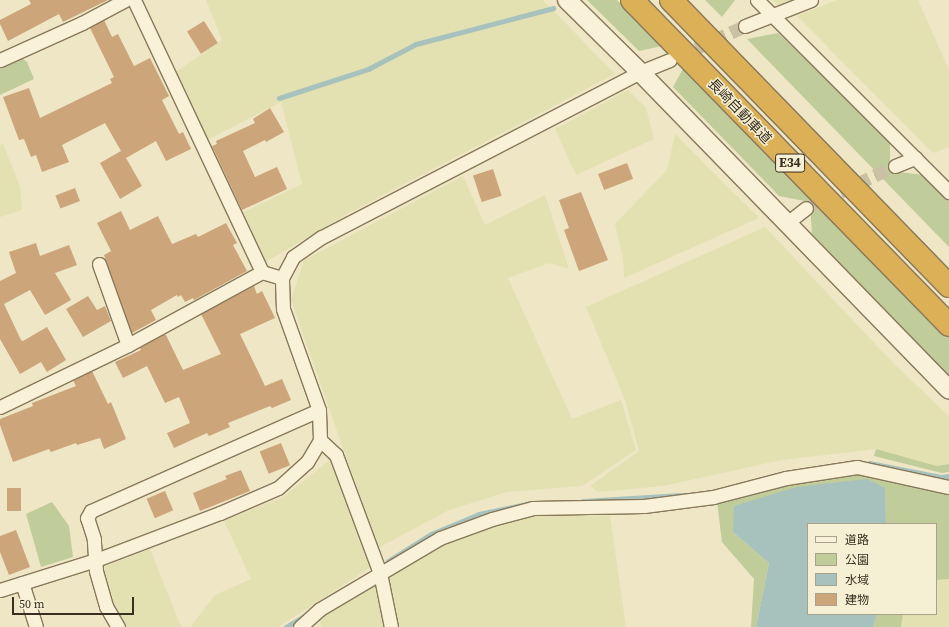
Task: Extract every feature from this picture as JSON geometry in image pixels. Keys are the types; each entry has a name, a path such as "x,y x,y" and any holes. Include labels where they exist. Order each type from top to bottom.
{"highway":[{"name":"長崎自動車道","path":"632,0 949,325"},
{"name":"長崎自動車道","path":"670,0 949,286"}],"street":[{"path":"0,60 82,23 125,0"},
{"path":"134,0 262,272"},
{"path":"567,0 640,72 949,390"},
{"path":"757,0 949,192"},
{"path":"745,26 810,0"},
{"path":"0,590 96,560 220,513 278,488 307,462 320,440 320,410 282,309 282,278 294,257 322,237 640,72 670,60"},
{"path":"895,166 915,158"},
{"path":"787,223 806,208"},
{"path":"99,264 128,345"},
{"path":"0,407 128,345 262,272 282,278"},
{"path":"118,627 106,606 96,571 94,539 87,518 91,511 320,410"},
{"path":"320,440 336,455 380,573 391,627"},
{"path":"300,627 320,609 440,538 492,519 533,508 644,506 713,497 786,478 857,467 949,487"},
{"path":"22,583 36,627"}],"shaded area":[{"path":"206,0 543,0 615,74 349,213 264,263 240,214 302,184 281,102 205,141 174,73 222,40"},
{"path":"772,0 794,0 778,6"},
{"path":"837,0 918,0 949,70 949,147 933,153 797,16"},
{"path":"628,90 646,108 654,139 576,175 555,129"},
{"path":"675,134 759,218 624,278 623,259 615,224 667,170"},
{"path":"3,144 20,186 22,210 0,217 0,145"},
{"path":"463,176 485,225 545,195 569,269 549,263 508,278 572,419 621,400 636,450 582,486 507,492 449,510 378,548 291,300 304,260"},
{"path":"765,227 894,364 949,416 949,464 937,466 876,449 782,460 663,486 598,492 590,486 639,451 625,400 586,307"},
{"path":"331,459 371,567 278,627 190,627 215,595 251,579 224,521 283,497"},
{"path":"527,515 610,516 626,627 398,627 388,577 445,542"},
{"path":"150,549 181,627 123,627 109,603 99,569"},
{"path":"949,579 949,627 901,627 903,615 937,615 937,580"},
{"path":"374,582 384,627 321,627 320,616"}],"green space":[{"path":"587,0 617,0 662,46 639,51"},
{"path":"705,0 735,0 722,17"},
{"path":"778,33 890,139 890,171 924,175 949,201 949,247 747,39"},
{"path":"19,56 27,62 34,79 0,95 0,65"},
{"path":"685,65 949,336 949,377 812,234 810,202 779,196 673,87"},
{"path":"876,449 937,466 949,464 949,472 942,473 874,456"},
{"path":"873,473 897,484 949,493 949,579 937,580 937,523 886,523 885,488 733,532 769,563 756,627 751,627 754,579 722,542 717,501 800,478"},
{"path":"52,502 69,526 73,557 41,567 26,514"},
{"path":"877,615 903,615 901,627 873,627"}],"water":[{"path":"867,479 885,488 886,523 807,523 807,615 877,615 873,627 756,627 769,563 733,532 734,506 797,487"}],"building":[{"path":"29,0 108,0 63,22 59,14 8,41 0,24 0,20 31,4"},
{"path":"104,20 112,37 118,34 134,66 150,58 169,96 162,100 179,134 183,132 191,149 166,161 156,141 126,158 142,186 120,199 100,163 121,151 105,123 62,145 69,162 42,172 36,155 31,157 24,139 19,140 3,97 29,88 40,118 112,83 110,79 114,77 90,28"},
{"path":"204,21 218,43 201,54 187,32"},
{"path":"270,108 284,132 266,142 265,140 243,151 255,177 277,167 287,189 242,210 212,146 217,144 216,141 255,123 253,119"},
{"path":"627,163 633,179 604,190 598,174"},
{"path":"493,169 502,196 482,202 473,175"},
{"path":"75,188 80,201 60,209 55,196"},
{"path":"581,192 608,260 579,271 564,230 569,228 559,200"},
{"path":"121,211 130,230 158,216 172,244 196,234 198,237 226,223 237,243 233,245 247,271 194,300 193,298 185,302 181,295 178,297 177,295 151,310 156,320 132,333 104,255 111,251 97,223"},
{"path":"36,243 40,256 69,245 77,265 55,273 71,300 45,315 30,290 4,304 21,340 23,341 47,327 66,360 47,372 41,362 20,374 0,339 0,281 16,273 9,252"},
{"path":"254,286 257,294 262,291 275,318 240,334 265,386 282,379 291,400 272,408 270,406 228,423 230,427 209,436 207,433 174,448 167,433 190,423 179,397 165,403 147,366 123,378 115,362 141,350 140,348 163,335 166,335 183,370 221,354 201,314"},
{"path":"88,296 97,310 105,306 111,321 83,337 66,309"},
{"path":"92,371 108,404 111,402 126,439 104,449 100,438 77,445 76,443 51,452 49,449 13,462 0,425 0,419 33,406 32,403 76,386 73,380"},
{"path":"281,443 290,465 269,474 260,452"},
{"path":"241,470 250,491 200,511 193,493 227,479 225,476"},
{"path":"7,488 21,488 21,511 7,511"},
{"path":"165,491 173,510 155,518 147,499"},
{"path":"16,530 30,567 9,575 0,552 0,536"}],"waterway":[{"path":"279,98 368,69 416,44 553,8"},
{"path":"869,463 941,477 949,476"},
{"path":"583,501 682,495"},
{"path":"388,561 431,534 479,514 531,503"},
{"path":"286,627 306,615"}],"tunnel":[{"path":"679,56 745,26"},
{"path":"806,208 895,166"}]}
